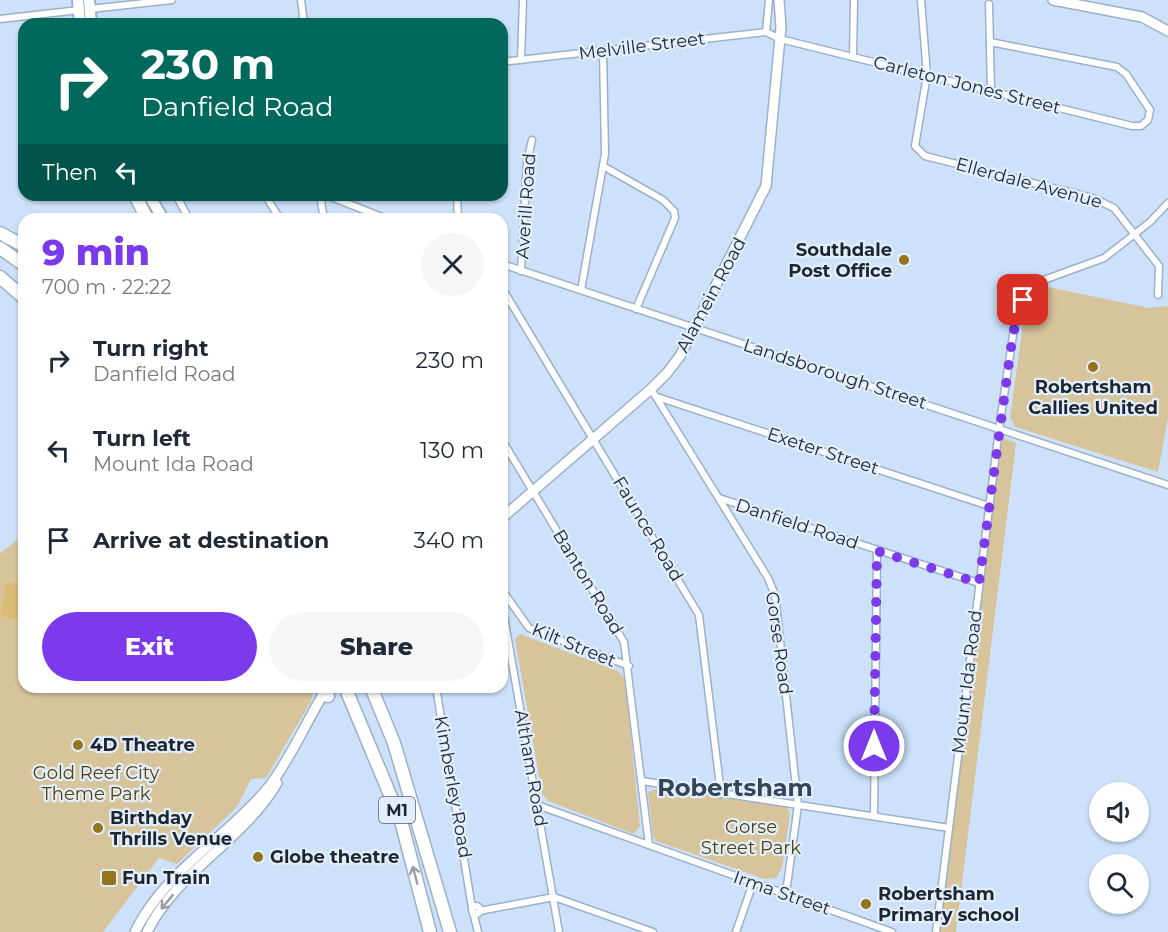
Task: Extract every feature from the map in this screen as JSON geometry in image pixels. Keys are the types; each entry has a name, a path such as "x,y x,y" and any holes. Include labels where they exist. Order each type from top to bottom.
{"highway":[{"path":"0,233 18,243"},
{"path":"0,248 18,261"},
{"path":"0,269 18,282"},
{"path":"0,277 18,293"},
{"name":"M1","path":"347,693 401,821 430,932"},
{"name":"M1","path":"367,693 403,772 450,932"},
{"path":"373,693 403,772"}],"main road":[{"path":"1053,0 1142,17 1168,31"},
{"name":"Alamein Road","path":"508,513 593,438 654,393 674,366 766,186 780,39 781,2"},
{"path":"135,932 150,907 170,883 267,789 325,693"},
{"path":"147,932 168,901 269,797 325,693"}],"street":[{"path":"0,19 84,5 172,0"},
{"path":"301,0 303,18"},
{"path":"521,60 523,0"},
{"path":"769,0 766,32 780,39"},
{"path":"854,0 854,57"},
{"path":"921,0 927,75"},
{"path":"988,4 991,91"},
{"name":"Melville Street","path":"508,61 766,32"},
{"name":"Carleton Jones Street","path":"780,39 1132,126 1141,126 1150,116 1150,110 1144,98 1126,74 1117,68 990,42"},
{"path":"581,290 603,166 603,50"},
{"name":"Ellerdale Avenue","path":"927,75 915,146 925,156 1101,200 1114,208 1160,268 1158,295"},
{"name":"Averill Road","path":"521,271 526,172 532,140"},
{"path":"603,166 663,200 671,206 675,215 636,309"},
{"path":"341,201 372,213"},
{"path":"1134,234 1155,218 1168,203"},
{"name":"Mount Ida Road","path":"936,932 1014,324 1019,308 1028,293 1052,276 1100,260 1134,234"},
{"name":"Landsborough Street","path":"508,266 1168,485"},
{"name":"Faunce Road","path":"508,298 699,615 720,794"},
{"name":"Gorse Road","path":"654,393 768,578 776,595 798,805 786,893"},
{"name":"Exeter Street","path":"654,393 989,506"},
{"name":"Banton Road","path":"508,450 620,634 626,649 650,845"},
{"name":"Danfield Road","path":"719,498 979,583"},
{"path":"874,816 877,551"},
{"name":"Kilt Street","path":"508,598 529,628 629,666"},
{"name":"Altham Road","path":"508,639 560,932"},
{"name":"Kimberley Road","path":"437,693 470,887 476,909 478,932"},
{"path":"642,782 949,828"},
{"name":"Irma Street","path":"537,805 892,932"},
{"path":"736,932 753,883"},
{"path":"476,909 554,897 653,932"}],"green space":[{"name":"Robertsham Callies United","path":"1048,287 1149,308 1168,306 1168,418 1158,472 1015,427 1010,417 1024,317 1029,306"},
{"path":"1001,437 1016,443 956,932 940,932"},
{"name":"Gold Reef City Theme Park","path":"18,540 18,693 313,693 311,701 266,778 251,779 237,807 177,864 159,858 103,932 0,932 0,553"},
{"path":"520,634 618,671 625,679 640,826 634,834 548,801 542,794 515,639"},
{"name":"Gorse Street Park","path":"660,788 787,807 790,814 782,868 776,878 765,879 656,841 653,836 648,792"}],"shaded area":[{"path":"18,582 18,618 15,619 0,614 6,583"}],"place":[{"name":"Southdale Post Office","path":"904,260"},
{"name":"Robertsham Callies United","path":"1093,367"},
{"name":"4D Theatre","path":"78,745"},
{"name":"Birthday Thrills Venue","path":"98,828"},
{"name":"Globe theatre","path":"258,857"},
{"name":"Fun Train","path":"109,878"},
{"name":"Robertsham Primary school","path":"866,904"}],"district":[{"name":"Robertsham","path":"735,787"}],"route":[{"path":"874,746 877,551 979,583 1013,333 1016,315 1023,300"}]}
